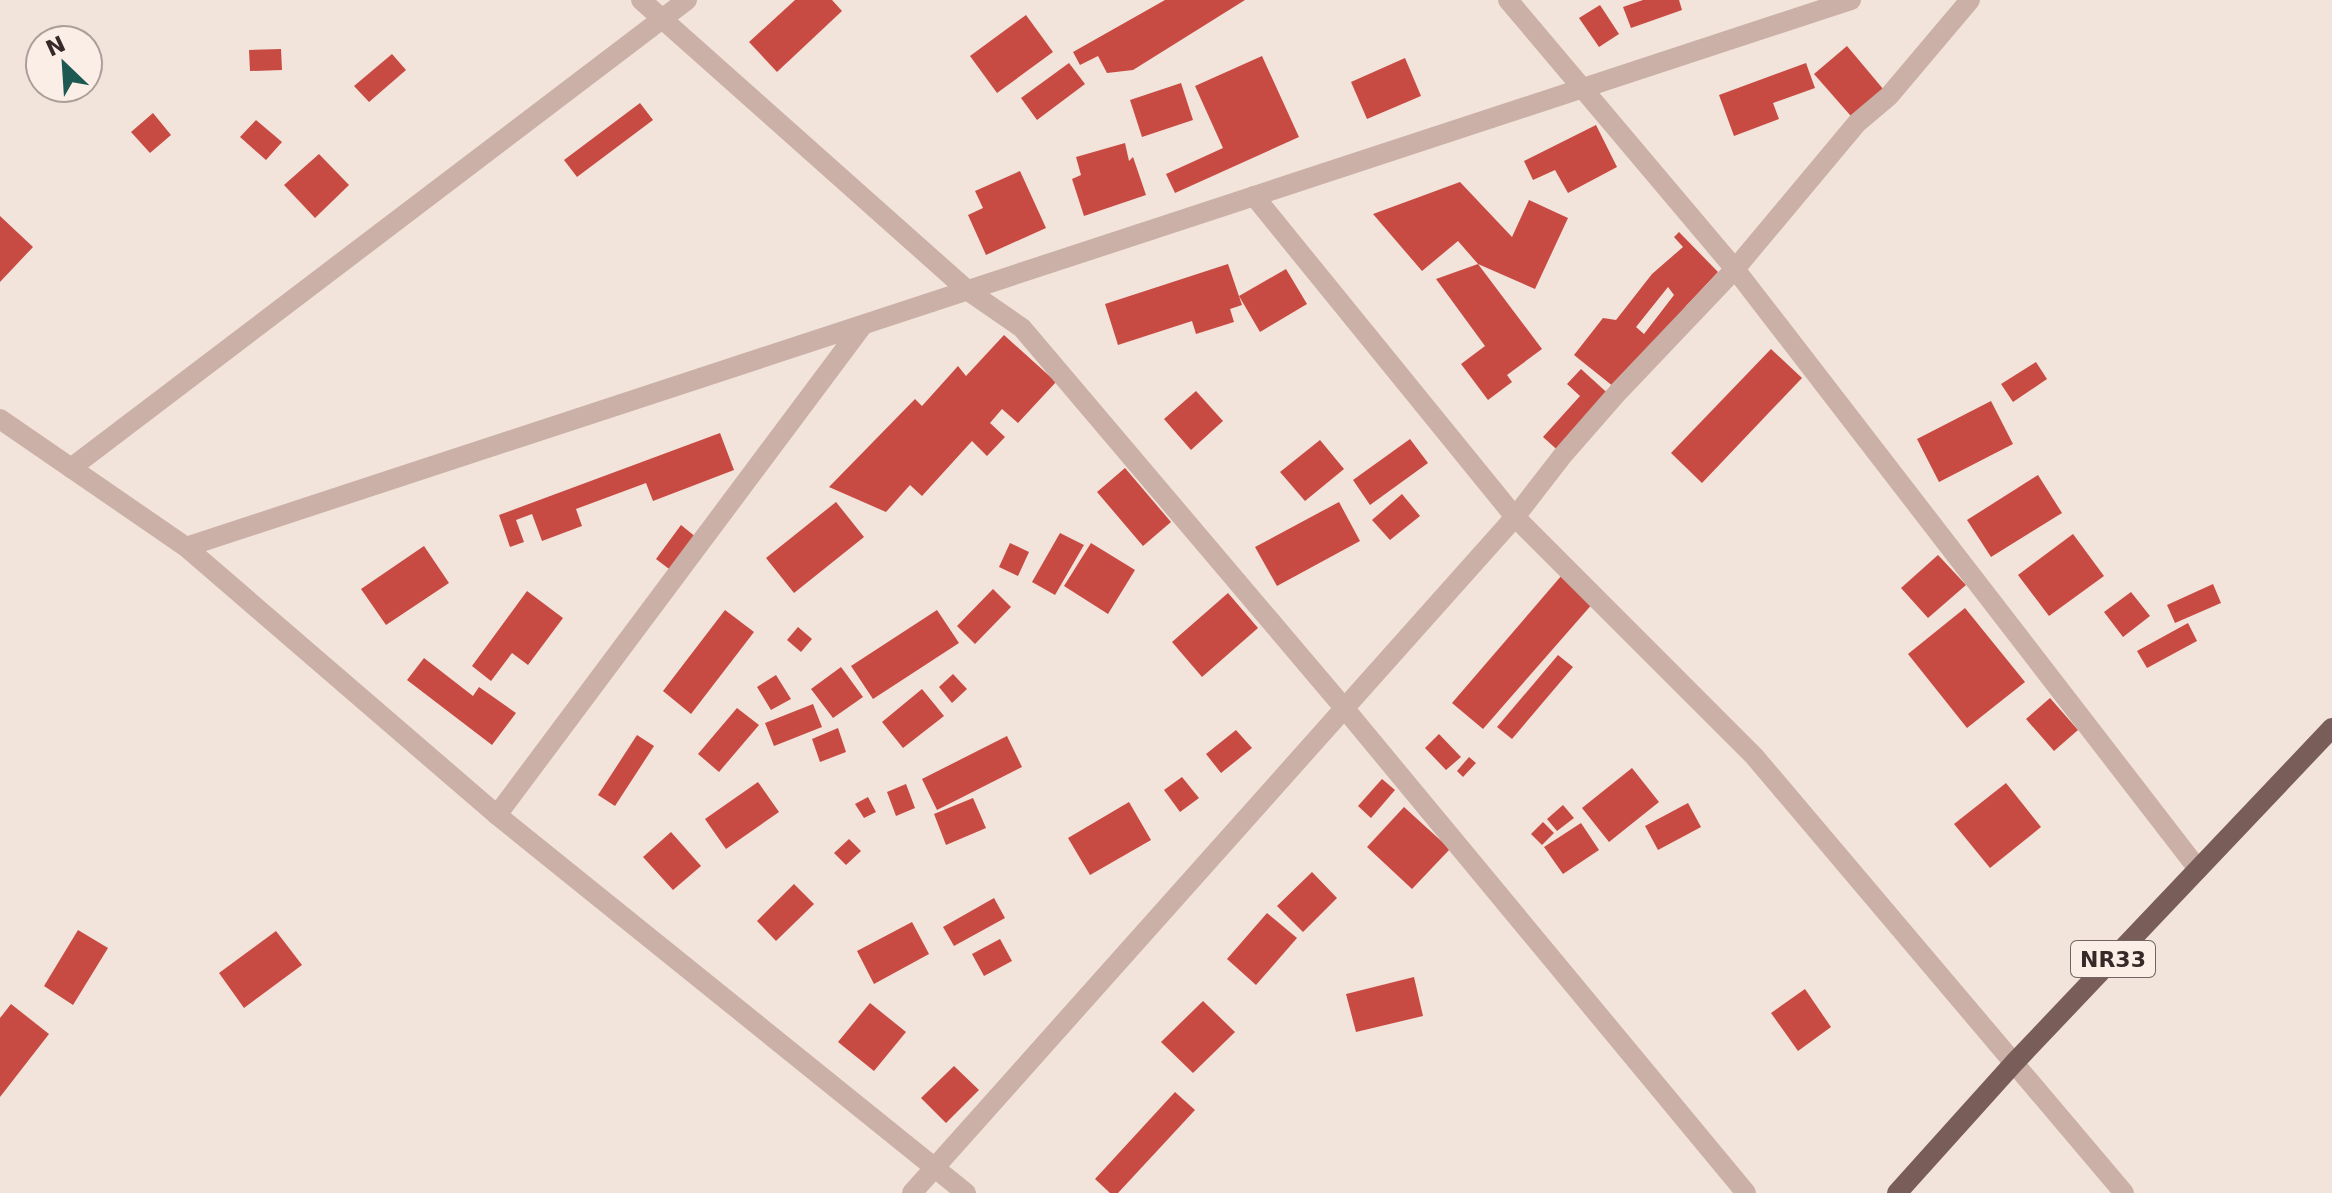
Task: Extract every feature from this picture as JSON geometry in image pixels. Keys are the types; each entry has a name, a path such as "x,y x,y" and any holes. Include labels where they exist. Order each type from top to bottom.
{"main road":[{"name":"NR33","path":"1897,1193 2014,1063 2332,728"}],"street":[{"path":"641,0 967,290 1022,328 1345,709 1746,1193"},
{"path":"71,468 687,0"},
{"path":"1508,0 1735,269 2198,869"},
{"path":"186,547 1582,88 1802,8 1851,0"},
{"path":"912,1193 1515,517 1563,455 1619,391 1735,269 1857,123 1889,96 1970,0"},
{"path":"1254,196 1515,517 1754,756 2124,1193"},
{"path":"497,815 863,325"},
{"path":"0,419 186,547 497,815 966,1193"}],"building":[{"path":"795,0 832,0 842,11 777,72 749,42"},
{"path":"1165,0 1245,0 1133,70 1107,73 1098,56 1080,65 1073,52"},
{"path":"1643,0 1679,0 1682,10 1631,28 1623,7"},
{"path":"1600,5 1619,34 1599,47 1579,18"},
{"path":"1026,15 1053,52 997,93 970,56"},
{"path":"1847,46 1889,96 1857,123 1814,74"},
{"path":"281,49 282,70 250,71 249,50"},
{"path":"392,54 406,70 369,102 354,86"},
{"path":"1262,56 1299,137 1175,193 1166,174 1223,148 1195,86"},
{"path":"1405,58 1421,96 1367,119 1351,82"},
{"path":"1069,63 1085,84 1037,120 1021,98"},
{"path":"1806,63 1815,88 1773,103 1779,119 1734,136 1719,95"},
{"path":"1181,83 1193,120 1142,137 1130,100"},
{"path":"640,103 653,120 577,177 564,160"},
{"path":"153,113 171,135 150,153 131,132"},
{"path":"256,120 282,142 266,160 240,137"},
{"path":"1596,125 1617,167 1568,193 1555,170 1533,180 1524,161"},
{"path":"1125,143 1129,161 1133,157 1146,195 1084,216 1072,179 1081,175 1076,157"},
{"path":"319,154 349,185 315,218 284,185"},
{"path":"1020,171 1046,228 986,255 968,215 983,208 975,191"},
{"path":"1460,182 1512,237 1529,200 1568,218 1535,289 1478,264 1458,241 1422,271 1373,214"},
{"path":"0,216 33,247 0,282"},
{"path":"1679,232 1718,272 1687,305 1619,391 1574,355 1603,318 1616,320 1652,274 1683,247 1674,237","holes":["1668,287 1674,295 1644,334 1636,327"]},
{"path":"1228,264 1242,305 1230,309 1234,322 1196,334 1192,321 1118,345 1105,304"},
{"path":"1478,264 1542,349 1507,375 1512,382 1488,400 1461,364 1485,346 1436,279"},
{"path":"1286,269 1307,304 1260,332 1239,296"},
{"path":"1004,335 1056,382 1018,423 1002,409 990,423 1005,437 987,456 972,441 922,496 910,485 886,512 829,487 915,399 922,406 958,366 966,376"},
{"path":"1771,349 1802,378 1702,483 1671,453"},
{"path":"2036,362 2047,379 2013,402 2001,384"},
{"path":"1581,369 1614,399 1563,455 1543,437 1580,396 1567,384"},
{"path":"1196,391 1223,421 1191,450 1164,419"},
{"path":"1991,401 2013,444 1939,482 1917,439"},
{"path":"720,433 734,470 653,501 646,483 576,509 582,526 542,541 532,514 516,520 524,542 510,547 499,515"},
{"path":"1410,439 1428,463 1370,505 1353,480"},
{"path":"1320,440 1344,469 1305,501 1280,472"},
{"path":"1125,468 1171,522 1143,546 1097,492"},
{"path":"2038,475 2062,513 1991,557 1967,520"},
{"path":"1402,494 1420,516 1390,540 1372,520"},
{"path":"836,502 864,537 794,593 766,558"},
{"path":"1339,502 1360,541 1277,586 1255,547"},
{"path":"681,525 702,542 677,575 656,559"},
{"path":"1060,533 1084,545 1055,595 1032,582"},
{"path":"2073,534 2104,576 2049,616 2018,575"},
{"path":"1010,543 1029,552 1018,576 999,567"},
{"path":"1091,543 1135,570 1108,614 1064,586"},
{"path":"424,546 449,583 386,625 361,589"},
{"path":"1938,555 1966,585 1928,618 1901,588"},
{"path":"1562,575 1594,602 1483,729 1452,703"},
{"path":"2213,584 2221,603 2175,623 2167,605"},
{"path":"993,589 1011,607 975,644 957,626"},
{"path":"527,591 563,618 528,665 512,653 491,681 472,666"},
{"path":"2131,592 2150,616 2123,637 2104,612"},
{"path":"1228,593 1258,628 1202,677 1172,642"},
{"path":"1965,608 2025,682 1967,728 1908,654"},
{"path":"725,610 754,632 691,714 663,691"},
{"path":"937,610 959,643 873,699 851,666"},
{"path":"2188,623 2197,641 2147,668 2137,651"},
{"path":"798,627 812,639 801,652 787,640"},
{"path":"1558,655 1573,667 1512,739 1497,727"},
{"path":"424,658 473,696 479,687 516,713 492,745 407,680"},
{"path":"841,667 863,697 833,718 811,689"},
{"path":"953,674 967,689 952,703 939,687"},
{"path":"776,675 791,699 771,710 757,687"},
{"path":"922,689 944,716 903,748 882,722"},
{"path":"2050,698 2078,730 2054,751 2026,719"},
{"path":"813,704 822,727 774,746 765,723"},
{"path":"737,708 759,725 719,772 698,754"},
{"path":"838,728 846,752 820,762 812,739"},
{"path":"1236,730 1252,748 1221,773 1206,754"},
{"path":"1439,734 1461,757 1446,770 1425,748"},
{"path":"637,735 654,746 615,806 598,795"},
{"path":"1007,736 1022,767 937,810 922,779"},
{"path":"1469,757 1476,763 1463,777 1457,771"},
{"path":"1632,768 1659,802 1609,842 1582,808"},
{"path":"1182,777 1199,798 1180,812 1164,790"},
{"path":"1382,779 1395,790 1371,818 1358,806"},
{"path":"758,782 779,812 726,849 705,819"},
{"path":"2006,783 2041,827 1990,868 1954,824"},
{"path":"906,784 915,808 896,816 887,792"},
{"path":"868,797 876,812 864,818 855,804"},
{"path":"973,798 986,828 946,845 934,814"},
{"path":"1129,802 1151,840 1090,875 1068,838"},
{"path":"1688,803 1701,827 1658,850 1645,826"},
{"path":"1563,805 1574,818 1557,831 1547,819"},
{"path":"1404,807 1450,849 1412,889 1367,847"},
{"path":"1543,822 1554,833 1542,845 1531,834"},
{"path":"1581,823 1599,850 1563,874 1544,847"},
{"path":"671,832 701,866 673,890 643,857"},
{"path":"849,839 861,851 846,865 834,853"},
{"path":"1312,872 1337,898 1303,932 1277,906"},
{"path":"794,884 814,904 776,941 757,921"},
{"path":"994,898 1005,918 954,946 943,927"},
{"path":"1267,913 1297,938 1256,985 1227,959"},
{"path":"912,922 929,954 874,984 857,951"},
{"path":"78,930 108,948 73,1005 44,986"},
{"path":"276,931 302,965 244,1008 219,973"},
{"path":"1000,939 1012,961 984,976 972,954"},
{"path":"1414,977 1423,1016 1356,1032 1346,994"},
{"path":"1805,989 1831,1027 1798,1051 1771,1013"},
{"path":"1203,1001 1235,1032 1193,1073 1161,1042"},
{"path":"870,1003 906,1032 874,1071 838,1042"},
{"path":"11,1004 49,1034 0,1097 0,1018"},
{"path":"954,1066 979,1090 946,1123 921,1098"},
{"path":"1175,1092 1195,1110 1118,1193 1110,1193 1095,1179"}]}
